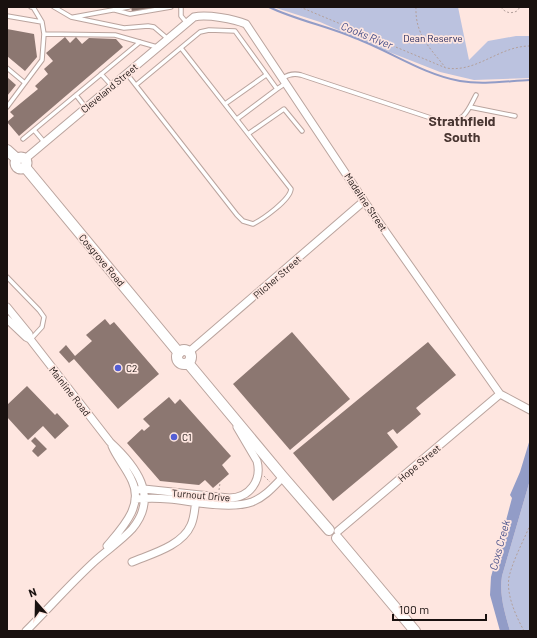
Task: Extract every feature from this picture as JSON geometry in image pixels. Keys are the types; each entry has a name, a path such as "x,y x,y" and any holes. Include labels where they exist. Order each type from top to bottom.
{"main road":[{"name":"Cosgrove Road","path":"7,150 22,162 179,353 178,359 180,362 184,364 189,358"},
{"path":"189,358 229,413 283,477 335,533 415,631"}],"street":[{"name":"Madeline Street","path":"194,17 204,16 240,21 246,24 285,80 364,202 500,394 530,410"},
{"name":"Cleveland Street","path":"22,162 194,17"},
{"name":"Pilcher Street","path":"189,358 364,202"},
{"name":"Mainline Road","path":"7,307 30,334 30,339"},
{"name":"Mainline Road","path":"7,318 26,337 30,339 110,442 135,470 144,489 141,515 132,528 95,562 26,631"},
{"name":"Hope Street","path":"335,533 500,394"},
{"name":"Turnout Drive","path":"135,499 229,498 238,497 251,489 257,481 259,471 257,461 229,413"},
{"name":"Mainline Road","path":"95,562 130,517 135,499 136,490 132,480 117,457 110,442"},
{"name":"Turnout Drive","path":"136,490 144,489 231,505 247,504 263,496 283,477"},
{"path":"132,562 174,544 180,539 187,532 192,523 196,499"}],"lane":[{"path":"7,107 42,60 44,34 42,22 33,7 31,7"},
{"path":"54,7 71,17 124,28 154,27 168,39"},
{"path":"71,17 129,7"},
{"path":"114,10 130,14 171,7"},
{"path":"180,7 181,16 186,23"},
{"path":"7,16 42,22"},
{"path":"136,85 200,32 209,30 235,31 277,89"},
{"path":"44,34 115,35 158,48"},
{"path":"23,139 140,42"},
{"path":"127,74 237,216 243,221 253,224 285,200 291,192 291,189 181,48"},
{"path":"7,68 25,83"},
{"path":"101,74 112,86"},
{"path":"225,104 266,74"},
{"path":"237,119 277,89 288,75 295,74 446,123 460,119 465,115 476,95"},
{"path":"76,95 86,108"},
{"path":"470,107 515,116"},
{"path":"248,134 284,109 302,131"},
{"path":"34,130 45,143"},
{"path":"7,277 44,317 42,327 30,339"}],"path":[{"path":"300,7 446,68 454,69 470,67 515,48 530,46"},
{"path":"416,7 418,29 428,47 446,68"},
{"path":"501,7 504,11 510,13 517,11 520,7"},
{"path":"261,475 264,476 270,483"},
{"path":"219,493 220,483"},
{"path":"524,631 511,601 509,578 530,525"}],"green space":[{"name":"Dean Reserve","path":"273,7 458,7 469,60 488,41 516,36 530,36 530,78 474,80 440,72 384,50 320,22"},
{"path":"530,480 530,631 510,631 504,611 501,583"}],"shaded area":[{"path":"530,439 530,480 501,583 504,611 510,631 500,631 490,595 491,577 512,498 510,495 520,472"}],"building":[{"path":"131,7 153,7 153,8 132,12"},
{"path":"7,29 34,34 37,57 25,71 7,56"},
{"path":"65,37 70,43 76,37 82,44 89,38 116,39 123,47 19,136 7,122 14,116 10,112 38,89 35,86 48,74 44,69 53,61 46,53"},
{"path":"7,77 16,85 7,96"},
{"name":"C2","path":"105,319 110,325 114,322 159,374 118,409 74,359 69,363 59,352 66,345 75,356 92,341 86,335"},
{"path":"292,332 350,399 290,450 233,384"},
{"path":"428,342 456,375 416,408 421,414 397,434 393,429 387,433 398,447 333,501 293,453"},
{"path":"27,386 55,415 57,413 69,426 55,439 43,426 28,440 7,417 7,405"},
{"name":"C1","path":"169,397 175,404 180,399 231,456 222,465 229,474 213,488 205,480 199,485 160,481 127,443 142,429 144,431 150,426 143,419"},
{"path":"35,437 47,449 38,457 32,451 36,446 31,441"}],"waterway":[{"name":"Cooks River","path":"269,7 290,16 368,43 419,68 446,78 477,83 530,80"}],"place":[{"name":"C2","path":"118,368"},
{"name":"C1","path":"174,437"}],"district":[{"name":"Strathfield South","path":"462,128"}],"water label":[{"name":"Coxs Creek","path":"499,545"}]}
